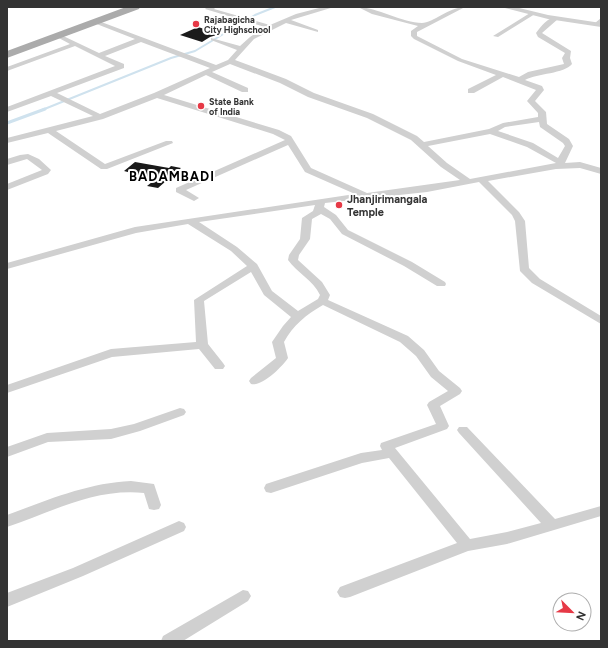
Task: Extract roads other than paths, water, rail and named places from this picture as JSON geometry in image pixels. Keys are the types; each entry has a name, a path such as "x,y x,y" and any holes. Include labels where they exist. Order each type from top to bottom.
{"main road":[{"path":"7,50 122,7"},
{"path":"7,55 135,7"}],"street":[{"path":"213,7 208,9 271,27"},
{"path":"7,141 100,117 157,95 230,61 252,38 284,20 298,14 330,7"},
{"path":"361,7 378,14 423,25"},
{"path":"462,7 423,25 414,31 414,36 460,60 539,88 540,90 531,101 542,112 541,119 543,126 566,141 569,146 560,164"},
{"path":"505,7 532,14 600,23"},
{"path":"496,36 532,14"},
{"path":"519,80 531,74 565,67 568,64 566,58 569,52 540,36 539,33 556,18"},
{"path":"284,20 316,31"},
{"path":"96,22 215,67"},
{"path":"7,110 122,66 59,36"},
{"path":"100,55 142,39"},
{"path":"213,39 242,49"},
{"path":"7,69 75,44"},
{"path":"230,61 283,81 311,95 370,116 414,138 444,165 467,181"},
{"path":"205,72 245,90"},
{"path":"471,91 503,74"},
{"path":"51,93 100,117"},
{"path":"157,95 259,126 288,138 308,170 365,196"},
{"path":"422,145 491,131 503,125 541,119"},
{"path":"49,130 104,167 168,143"},
{"path":"491,131 530,145 560,164"},
{"path":"194,198 179,190 290,142"},
{"path":"7,162 22,156 29,156 47,170 7,187"},
{"path":"7,266 135,230 190,221 320,205 365,196 427,189 560,164 580,165 601,171"},
{"path":"481,178 516,214 520,221 524,269 536,281 601,321"},
{"path":"320,205 333,217 345,232 408,264 440,284"},
{"path":"255,381 279,363 282,358 278,342 291,322 297,316 322,301 326,295 317,280 296,265 293,260 294,255 305,239 307,218 317,213 320,205"},
{"path":"190,221 227,243 253,266 268,293 297,316"},
{"path":"219,366 202,345 199,300 253,266"},
{"path":"322,301 404,339 420,352 434,374 456,391 433,406 443,426 386,446 467,545"},
{"path":"7,389 111,353 202,345"},
{"path":"7,452 47,438 60,436 90,436 124,432 180,412"},
{"path":"463,430 552,525"},
{"path":"271,488 361,458 392,453"},
{"path":"7,521 80,494 112,487 136,485 149,488 154,505"},
{"path":"344,592 467,545 507,538 600,512"},
{"path":"7,600 78,572 179,527"},
{"path":"169,641 243,596"}],"waterway":[{"path":"42,110 171,58 195,51 255,15 275,7"},
{"path":"7,123 45,109"}],"place":[{"name":"Rajabagicha City Highschool","path":"196,24"},
{"name":"State Bank of India","path":"201,106"},
{"name":"Jhanjirimangala Temple","path":"339,205"}],"district":[{"name":"BADAMBADI","path":"172,176"}]}
